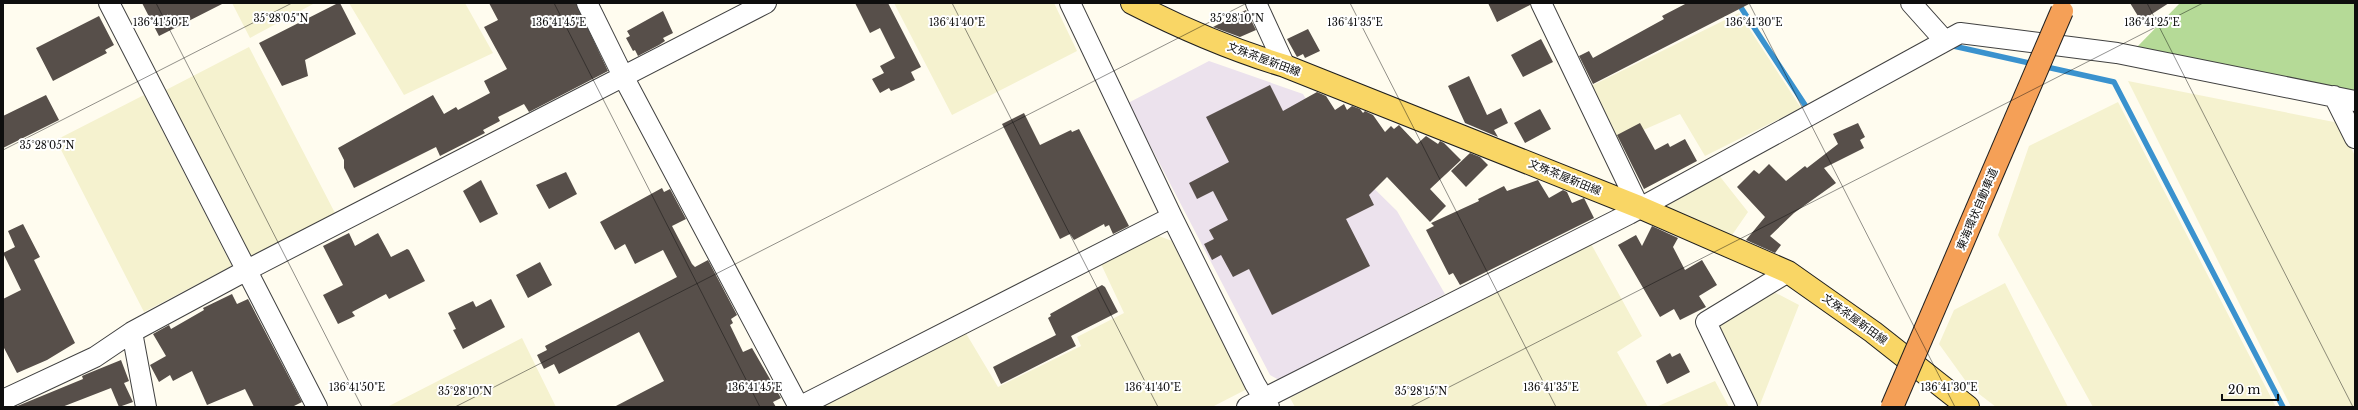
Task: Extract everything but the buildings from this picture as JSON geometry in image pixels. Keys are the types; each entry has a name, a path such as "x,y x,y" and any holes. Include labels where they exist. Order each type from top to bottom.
{"highway":[{"name":"東海環状自動車道","path":"1892,407 2062,11"}],"main road":[{"name":"文殊茶屋新田線","path":"1132,3 1170,23 1253,56 1284,66 1639,207 1788,272 1873,332 1968,407"}],"street":[{"path":"109,3 316,407"},
{"path":"587,3 624,78 799,407 1172,217"},
{"path":"3,400 95,357 132,332 247,270 624,78 766,3"},
{"path":"1070,3 1172,217 1255,384 1267,402"},
{"path":"1256,3 1284,66"},
{"path":"1541,3 1639,207"},
{"path":"1911,3 1945,41"},
{"path":"1247,407 1267,402 1629,214 1639,207 1960,33 2117,54 2355,101"},
{"path":"2334,96 2355,138"},
{"path":"1748,407 1706,322 1788,272"},
{"path":"132,332 146,407"}],"shaded area":[{"path":"232,3 315,3 250,38"},
{"path":"349,3 465,3 493,53 404,95"},
{"path":"894,3 1054,3 1077,51 952,115"},
{"path":"1739,13 1801,108 1705,156 1680,114 1618,141 1589,87"},
{"path":"249,47 335,213 250,257 164,91"},
{"path":"1209,61 1303,94 1339,154 1397,211 1445,294 1279,380 1270,375 1128,103"},
{"path":"2128,81 2339,123 2355,156 2355,407 2291,407"},
{"path":"144,95 232,266 144,312 56,140"},
{"path":"2118,102 2276,407 2093,407 1998,235 2029,146"},
{"path":"1714,169 1748,212 1730,238 1668,210 1662,197"},
{"path":"1156,235 1175,242 1247,389 1212,407 816,407 964,330 998,387 1081,346 1077,337 1124,313 1101,264"},
{"path":"1590,242 1642,336 1617,352 1648,407 1295,407 1290,398"},
{"path":"2005,283 2068,407 1996,407 1970,387 1939,344 1954,310"},
{"path":"1772,291 1799,305 1759,407 1755,407 1716,324"},
{"path":"522,338 556,407 387,407"},
{"path":"1715,381 1729,407 1656,407"}],"green space":[{"path":"2180,3 2355,3 2355,92 2137,47"}],"waterway":[{"path":"1738,3 1807,108 1811,106"},
{"path":"1949,45 2034,64"},
{"path":"2042,66 2114,82 2283,407"}]}
